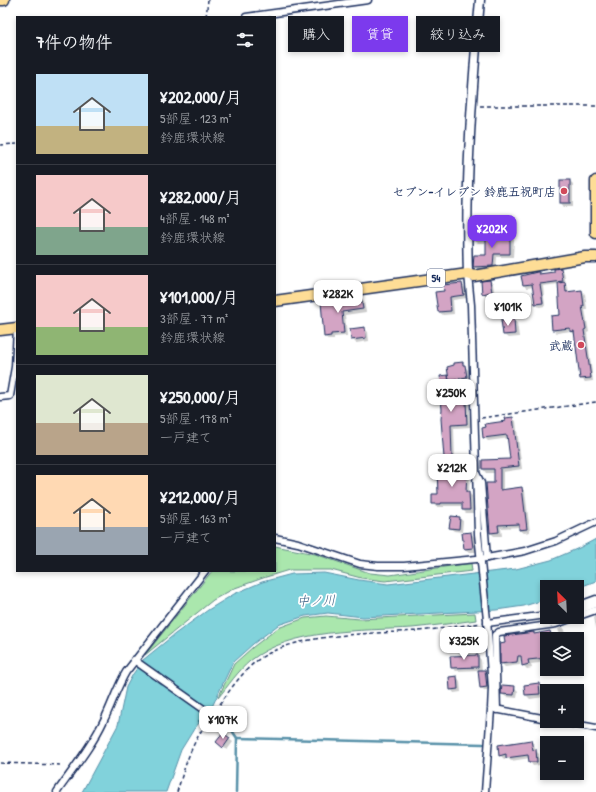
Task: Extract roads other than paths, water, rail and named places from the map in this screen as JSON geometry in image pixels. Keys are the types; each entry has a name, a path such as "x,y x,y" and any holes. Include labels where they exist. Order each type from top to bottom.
{"main road":[{"path":"596,181 596,233"},
{"name":"54","path":"276,301 468,274 474,276 585,257 596,257"},
{"path":"0,330 16,328"}],"street":[{"path":"253,16 368,0"},
{"path":"480,0 475,50 472,106 469,180 468,274 471,305 476,418 478,534 483,559 494,709"},
{"path":"0,397 10,396 15,367 16,348"},
{"path":"276,538 298,543 360,564 404,566 483,559 540,547 596,522"},
{"path":"56,792 97,733 119,684 134,660 204,572"},
{"path":"584,603 596,599"},
{"path":"584,608 596,604"},
{"path":"485,792 494,709 495,635 499,632 556,624 596,610"},
{"path":"487,621 540,615"},
{"path":"134,660 212,715"},
{"path":"494,709 540,718"},
{"path":"584,726 596,728"}],"water":[{"name":"中ノ川","path":"596,539 596,581 584,585 584,580 540,580 540,601 524,606 496,610 363,617 328,613 305,616 278,625 253,644 233,662 211,709 194,729 181,750 166,792 82,792 118,725 126,687 143,660 208,610 234,594 262,582 292,574 324,573 388,584 516,569 551,560"}],"waterway":[{"path":"199,721 204,723"},
{"path":"231,729 237,738 236,792"},
{"path":"237,738 483,744"}],"place":[{"name":"セブン-イレブン 鈴鹿五祝町店","path":"564,191"},
{"name":"武蔵","path":"581,345"}]}
